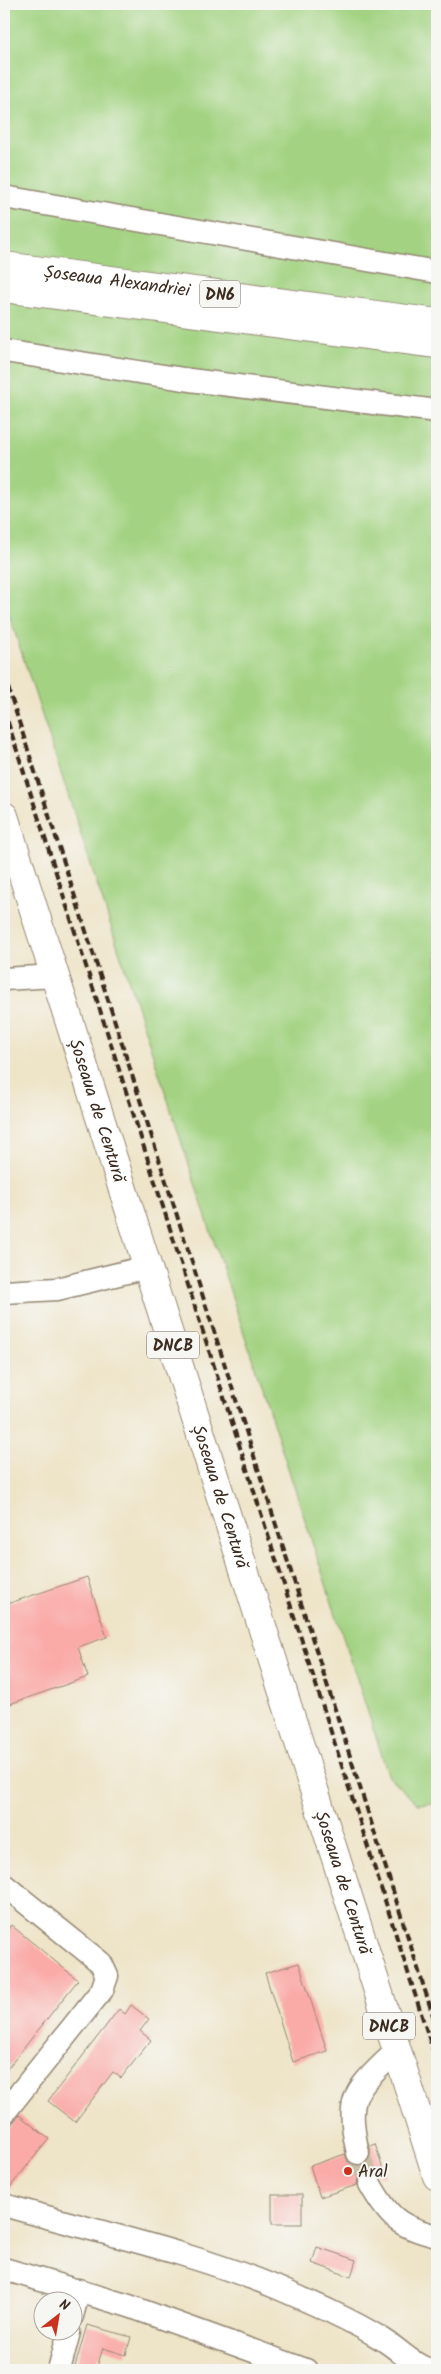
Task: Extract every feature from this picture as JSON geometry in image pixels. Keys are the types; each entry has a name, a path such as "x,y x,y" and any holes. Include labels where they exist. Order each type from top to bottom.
{"main road":[{"name":"Șoseaua Alexandriei","path":"4,266 437,323"},
{"name":"Șoseaua Alexandriei","path":"4,288 437,344"},
{"name":"Șoseaua de Centură","path":"4,816 437,2176"}],"street":[{"path":"4,197 437,272"},
{"path":"4,351 190,380 437,411"},
{"path":"4,979 55,976"},
{"path":"4,1292 57,1289 147,1267"},
{"path":"4,1885 101,1963 107,1976 102,1990 4,2113"},
{"path":"358,2153 351,2125 353,2100 362,2084 397,2050"},
{"path":"370,2184 384,2208 401,2224 437,2236"},
{"path":"4,2205 180,2255 272,2286 342,2318 383,2340 421,2369"},
{"path":"4,2269 79,2290 148,2313 306,2370"},
{"path":"59,2370 66,2342"}],"green space":[{"path":"4,4 437,4 437,1803 417,1804 389,1777 4,599"}],"building":[{"path":"87,1577 107,1637 78,1647 88,1677 4,1706 4,1605"},
{"path":"11,1925 78,1980 4,2073 4,1934"},
{"path":"299,1963 327,2051 293,2062 265,1973"},
{"path":"131,2005 149,2019 140,2031 151,2040 121,2078 113,2072 75,2122 48,2101 119,2009 125,2014"},
{"path":"19,2115 49,2139 6,2192 4,2192 4,2134"},
{"name":"Aral","path":"375,2144 385,2176 381,2177 370,2171 364,2172 358,2178 357,2185 320,2197 310,2166 345,2154 348,2162 354,2166 361,2166 370,2158 370,2146"},
{"path":"272,2195 302,2195 302,2224 272,2224"},
{"path":"317,2247 356,2260 351,2277 312,2263"},
{"path":"87,2325 131,2337 126,2355 103,2348 96,2370 74,2370"}],"tunnel":[{"path":"358,2153 370,2184"}],"railway":[{"path":"4,675 437,2028"},
{"path":"4,710 437,2063"}],"place":[{"name":"Aral","path":"348,2171"}]}
